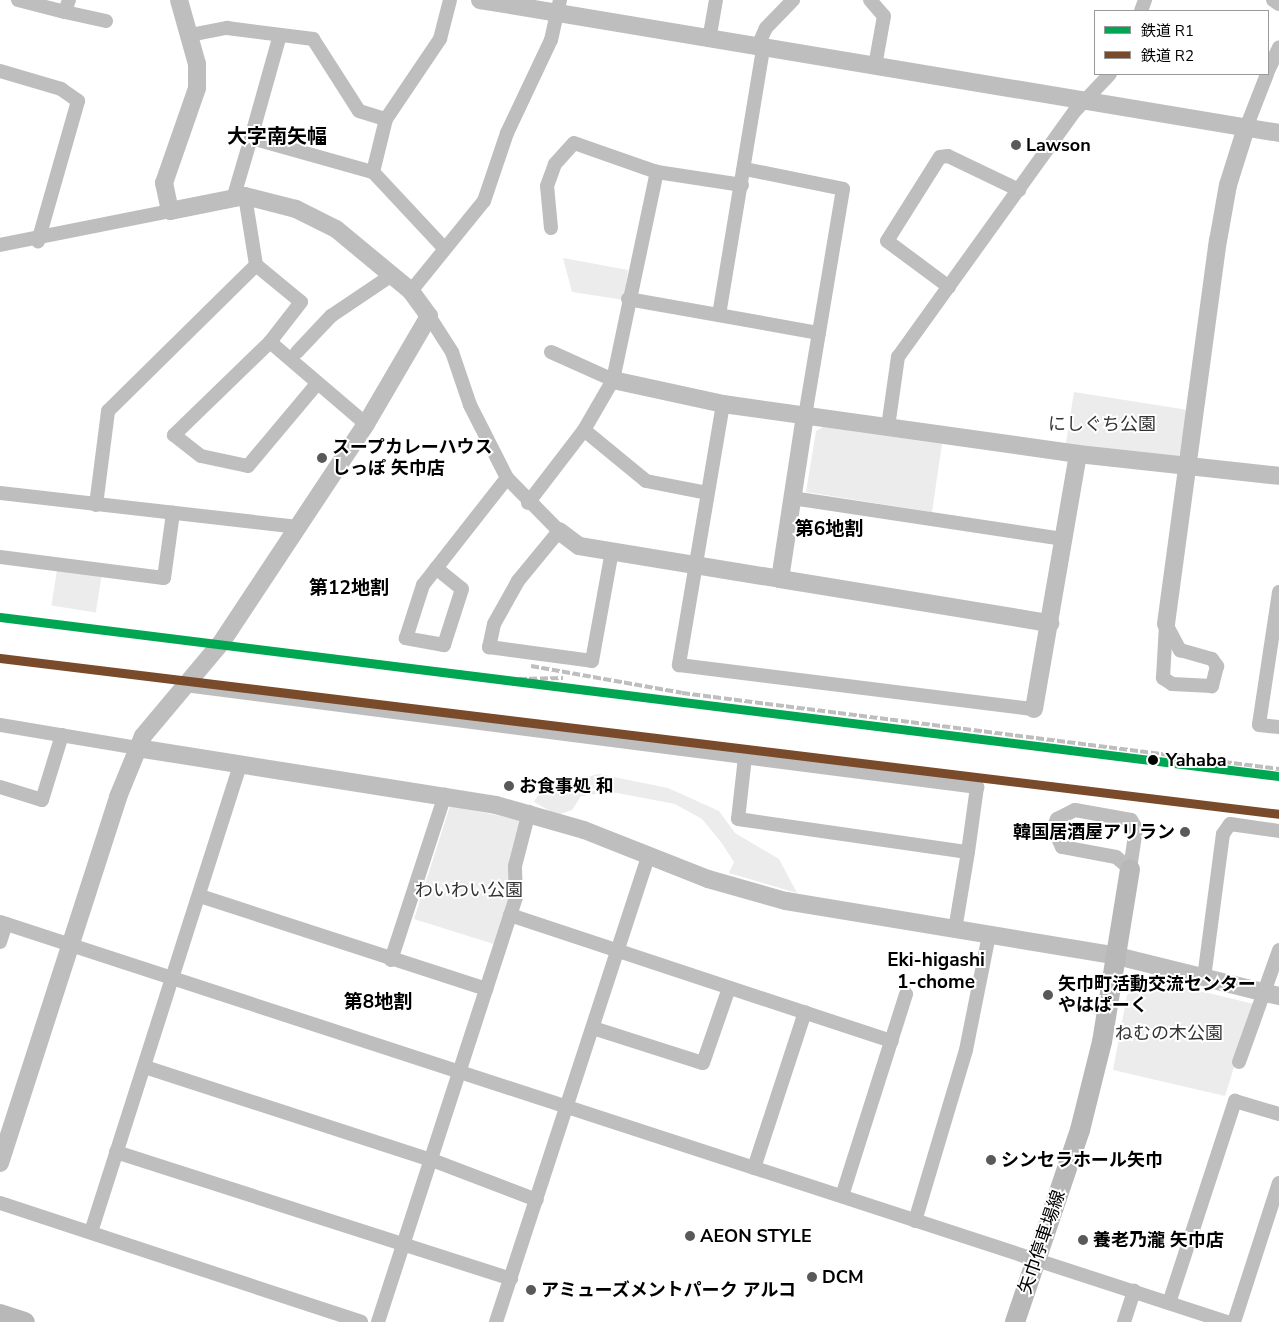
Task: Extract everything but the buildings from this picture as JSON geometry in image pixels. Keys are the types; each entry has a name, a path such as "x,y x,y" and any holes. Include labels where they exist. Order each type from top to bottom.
{"main road":[{"name":"矢巾停車場線","path":"1015,1322 1080,1130 1117,956 1130,868"},
{"path":"0,1314 25,1322"}],"street":[{"path":"18,0 67,6 106,21"},
{"path":"170,211 164,183 197,88 190,35 179,0"},
{"path":"373,172 386,119 440,39 450,0"},
{"path":"480,0 559,6 710,40 1091,99 1279,133"},
{"path":"710,40 716,0"},
{"path":"719,315 745,169 760,48 766,28 793,0"},
{"path":"870,0 884,16 875,66"},
{"path":"1273,0 1279,4"},
{"path":"411,291 484,201 559,6"},
{"path":"190,35 228,28 314,39 359,111 386,119"},
{"path":"280,35 251,138 239,197 256,265 301,302 270,342 174,435 201,456 248,466 316,385"},
{"path":"1269,68 1279,47"},
{"path":"0,70 61,89 78,101 38,241"},
{"path":"888,427 898,357 1076,111 1091,99 1109,75"},
{"path":"1166,624 1180,650 1212,659 1217,666 1212,686 1172,684 1163,678 1166,624 1218,241 1228,185 1246,128 1266,75"},
{"path":"251,138 373,172 445,249"},
{"path":"551,228 548,186 555,164 574,143 657,172 742,185"},
{"path":"949,287 886,241 940,157 1020,190"},
{"path":"745,169 843,189 780,579"},
{"path":"528,503 584,430 613,380 628,299 657,172"},
{"path":"0,245 38,241 239,197 296,209 336,229 411,291 452,352 470,405 507,478 528,503 559,532 579,546 1050,623"},
{"path":"96,504 108,410 256,265"},
{"path":"297,352 331,316 392,275"},
{"path":"628,299 819,333"},
{"path":"0,1163 6,1127 71,944 137,748 152,721 221,643 366,424 429,316"},
{"path":"270,342 316,385 366,424"},
{"path":"551,352 613,380 723,404 1078,454 1188,468 1279,476"},
{"path":"723,404 694,565 679,665 1034,709 1078,454"},
{"path":"584,430 646,480 707,493"},
{"path":"436,568 462,589 444,645 406,638 423,585 436,568 507,478"},
{"path":"0,493 298,527"},
{"path":"792,498 1064,539"},
{"path":"0,557 164,578 173,513"},
{"path":"559,532 518,581 494,624 489,647 592,661 612,551"},
{"path":"1279,592 1259,725 1279,728"},
{"path":"185,685 977,787 955,930"},
{"path":"0,725 445,795 529,812 648,855 786,901 1117,956 1279,996"},
{"path":"0,787 42,800 62,735"},
{"path":"745,757 738,818 968,852"},
{"path":"91,1232 241,763"},
{"path":"391,960 445,795"},
{"path":"1075,810 1131,820 1136,828 1130,868 1116,857 1062,848 1053,828 1057,819 1075,810"},
{"path":"378,1322 516,897 515,866 529,812"},
{"path":"1204,978 1223,834 1230,824 1279,831"},
{"path":"496,1322 648,855"},
{"path":"200,896 391,960 486,989"},
{"path":"510,915 617,952 892,1041"},
{"path":"0,942 3,923 915,1221 1037,1258 1227,1322"},
{"path":"915,1221 964,1058 989,935"},
{"path":"1239,1062 1261,991 1279,950"},
{"path":"593,1028 703,1063 729,988"},
{"path":"842,1196 906,994"},
{"path":"754,1168 805,1012"},
{"path":"144,1067 432,1160 537,1200"},
{"path":"1169,1303 1235,1101 1279,1114"},
{"path":"116,1152 511,1279"},
{"path":"1234,1322 1279,1184"},
{"path":"0,1203 361,1322"},
{"path":"1124,1322 1134,1291"}],"green space":[{"path":"563,258 628,270 624,300 572,292"},
{"name":"にしぐち公園","path":"1074,392 1187,410 1178,465 1065,447"},
{"path":"823,427 942,444 932,512 806,492 816,431"},
{"path":"57,570 101,577 96,613 51,606"},
{"path":"599,774 668,788 719,811 735,833 779,859 797,893 729,873 734,862 721,842 702,819 675,804 612,792 581,796 572,810 557,815 534,802 543,786"},
{"name":"わいわい公園","path":"450,806 521,820 513,895 500,946 414,919"},
{"name":"ねむの木公園","path":"1146,978 1254,1004 1225,1096 1113,1070 1127,995"}],"railway":[{"path":"531,666 682,693 1279,769"},
{"path":"519,679 563,678"}],"rail line":[{"name":"R1","path":"0,617 1279,776"},
{"name":"R2","path":"0,658 1279,814"}],"place":[{"name":"Lawson","path":"1016,145"},
{"name":"スープカレーハウス しっぽ 矢巾店","path":"322,458"},
{"name":"Yahaba","path":"1153,760"},
{"name":"お食事処 和","path":"509,786"},
{"name":"韓国居酒屋アリラン","path":"1185,832"},
{"name":"矢巾町活動交流センター やはぱーく","path":"1048,995"},
{"name":"シンセラホール矢巾","path":"991,1160"},
{"name":"AEON STYLE","path":"690,1236"},
{"name":"養老乃瀧 矢巾店","path":"1083,1240"},
{"name":"DCM","path":"812,1277"},
{"name":"アミューズメントパーク アルコ","path":"531,1290"}],"district":[{"name":"大字南矢幅","path":"277,136"},
{"name":"第6地割","path":"829,530"},
{"name":"第12地割","path":"349,589"},
{"name":"Eki-higashi 1-chome","path":"936,972"},
{"name":"第8地割","path":"378,1003"}]}
